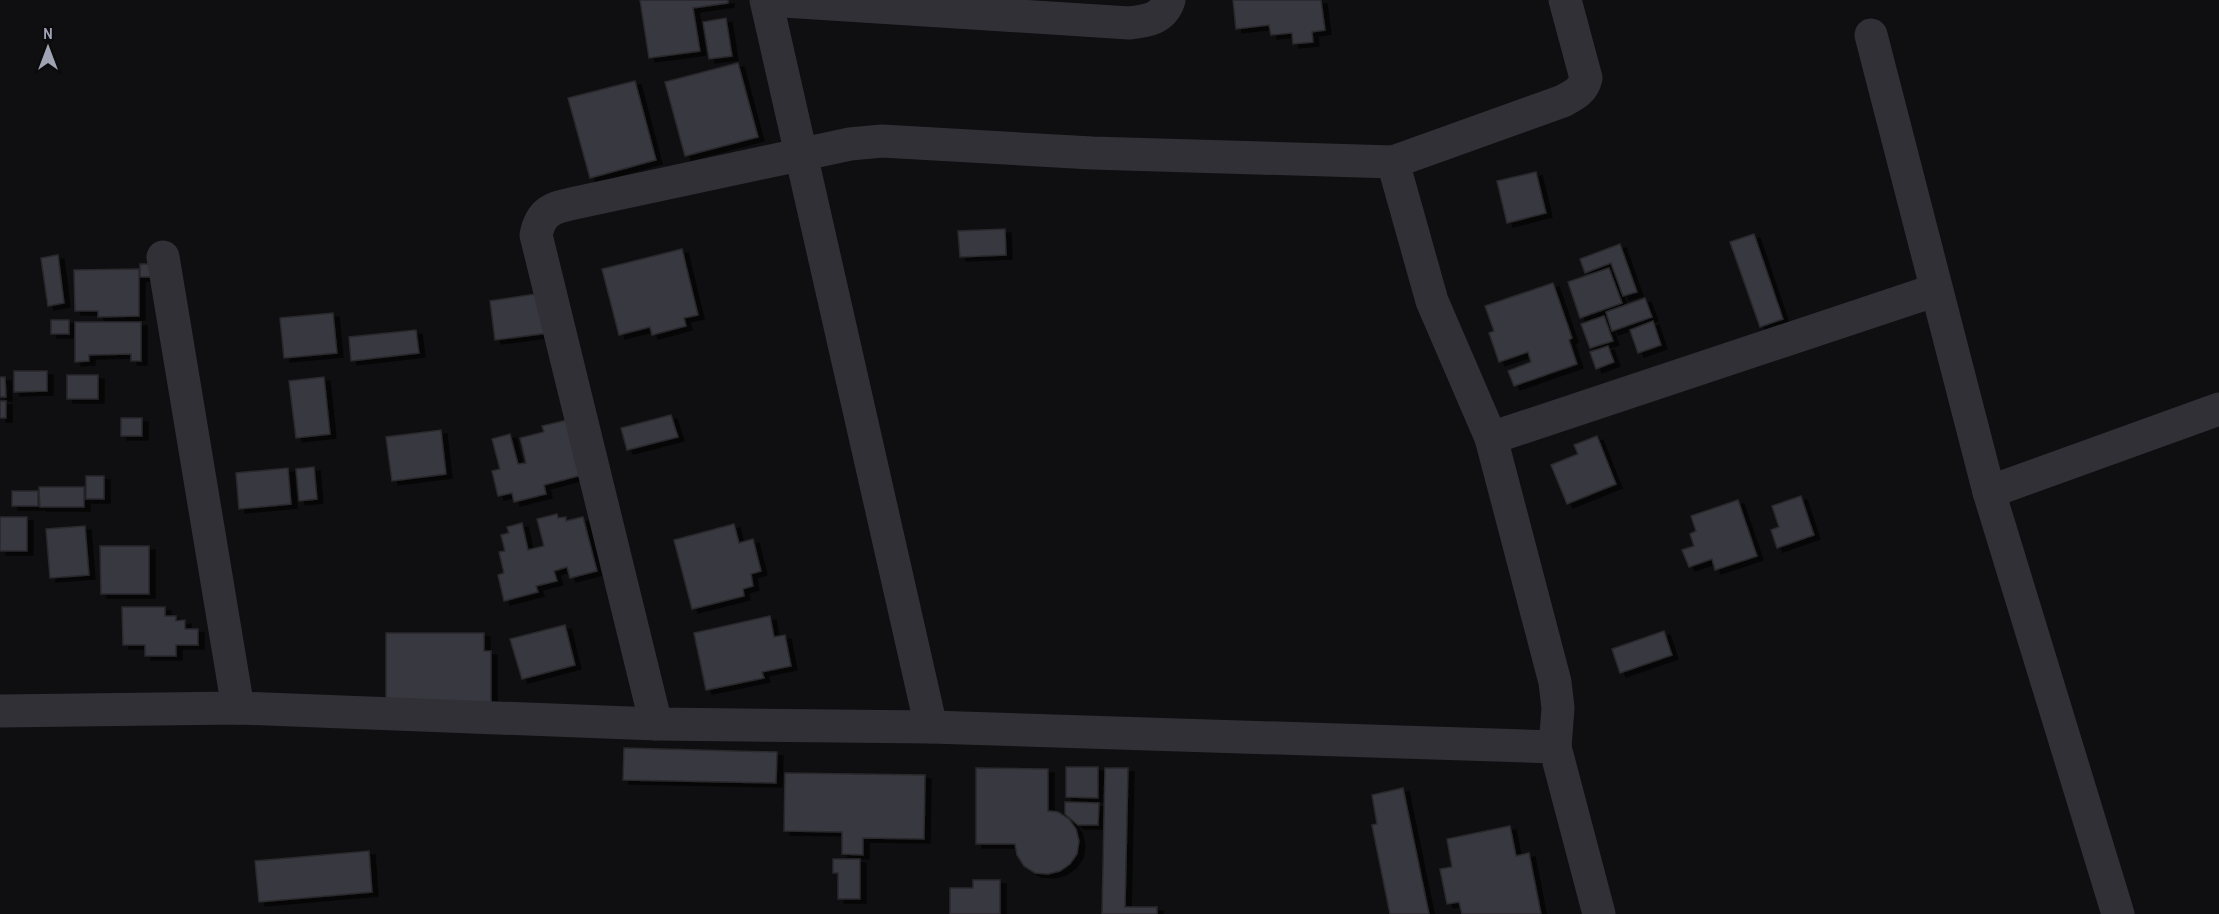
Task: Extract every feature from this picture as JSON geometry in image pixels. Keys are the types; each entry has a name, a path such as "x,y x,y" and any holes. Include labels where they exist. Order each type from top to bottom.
{"street":[{"path":"931,727 767,0 1129,23 1148,21 1159,16 1169,0"},
{"path":"656,724 536,236 538,225 547,212 559,206 850,144 882,141 1092,153 1394,162 1563,101 1578,92 1586,78 1565,0"},
{"path":"1871,35 1989,492 2118,914"},
{"path":"1394,162 1432,301 1491,438 1555,681 1558,708 1555,747 1599,914"},
{"path":"163,257 238,708"},
{"path":"1491,438 1936,290"},
{"path":"1989,492 2219,409"},
{"path":"0,711 238,708 656,724 931,727 1555,747"}],"building":[{"path":"640,0 728,0 728,3 693,8 700,51 649,58"},
{"path":"1233,0 1321,0 1325,30 1312,32 1313,42 1293,44 1292,33 1271,35 1269,25 1236,29"},
{"path":"726,18 732,56 709,59 703,22"},
{"path":"738,63 758,137 685,156 665,82"},
{"path":"635,81 656,160 590,178 568,98"},
{"path":"1536,172 1546,213 1507,223 1497,181"},
{"path":"1005,229 1006,255 960,257 958,231"},
{"path":"1754,234 1783,319 1760,327 1730,242"},
{"path":"1620,244 1637,292 1623,296 1611,263 1585,273 1580,259"},
{"path":"682,249 698,315 684,318 686,326 652,335 650,327 619,335 602,269"},
{"path":"58,255 64,303 48,306 41,258"},
{"path":"140,264 157,264 151,277 140,277"},
{"path":"1609,268 1622,303 1580,318 1568,282"},
{"path":"139,269 139,316 98,317 98,311 75,311 74,270"},
{"path":"1553,283 1572,338 1569,340 1577,364 1514,386 1508,371 1531,362 1528,352 1499,362 1489,333 1494,331 1485,306"},
{"path":"542,293 548,333 495,340 490,301"},
{"path":"1645,298 1652,317 1612,331 1606,312"},
{"path":"333,313 337,353 284,358 280,318"},
{"path":"1604,316 1613,341 1590,348 1581,324"},
{"path":"51,320 69,320 69,334 51,334"},
{"path":"1653,321 1661,345 1638,353 1630,330"},
{"path":"75,322 141,322 141,361 131,361 131,354 89,355 89,361 75,362"},
{"path":"416,330 419,353 351,361 349,337"},
{"path":"1608,346 1614,362 1596,369 1590,352"},
{"path":"14,371 47,371 47,391 14,392"},
{"path":"67,375 98,375 98,399 67,399"},
{"path":"0,377 5,377 6,397 0,397"},
{"path":"324,377 330,434 296,438 289,381"},
{"path":"0,401 6,401 6,418 0,418"},
{"path":"671,415 678,437 627,450 621,428"},
{"path":"121,418 142,418 142,436 121,436"},
{"path":"572,419 586,474 544,485 546,494 514,502 512,493 498,496 492,471 500,469 492,439 510,434 518,464 526,463 520,438 544,432 542,426"},
{"path":"441,430 446,474 392,481 386,437"},
{"path":"1597,436 1616,484 1567,504 1551,465 1578,454 1574,445"},
{"path":"314,467 317,499 299,501 296,469"},
{"path":"288,468 291,504 239,509 236,473"},
{"path":"86,476 104,476 104,499 86,499"},
{"path":"39,487 84,487 84,507 40,507"},
{"path":"12,491 38,491 38,506 12,506"},
{"path":"1801,496 1814,535 1777,548 1771,530 1779,527 1772,506"},
{"path":"1738,500 1757,556 1715,570 1712,559 1689,567 1682,550 1694,546 1690,534 1696,531 1691,516"},
{"path":"557,514 558,518 566,517 566,521 583,517 597,571 570,578 567,567 554,571 557,581 536,586 538,592 504,601 498,575 504,573 499,552 505,551 501,535 509,533 507,527 522,523 528,550 544,546 537,519"},
{"path":"0,517 27,517 27,551 0,551"},
{"path":"734,524 739,543 753,539 761,571 751,574 753,586 743,589 744,596 692,609 674,540"},
{"path":"85,526 89,575 50,578 46,529"},
{"path":"100,546 149,546 149,594 101,594"},
{"path":"122,607 165,607 165,616 176,616 176,621 185,620 185,629 198,629 198,645 176,645 176,656 145,656 145,645 123,645"},
{"path":"770,616 774,637 785,635 791,666 762,672 764,678 706,690 694,633"},
{"path":"565,625 575,665 522,679 510,639"},
{"path":"1664,631 1672,655 1620,673 1612,649"},
{"path":"386,633 484,633 484,651 491,651 491,703 386,703"},
{"path":"624,748 777,752 776,783 623,780"},
{"path":"1066,767 1098,767 1098,798 1066,797"},
{"path":"976,768 1048,769 1048,811 1058,812 1069,819 1076,829 1079,841 1077,854 1070,864 1060,871 1048,874 1035,873 1024,866 1017,855 1015,844 976,844"},
{"path":"1105,768 1128,768 1125,907 1157,907 1157,914 1102,914"},
{"path":"785,773 925,775 924,839 863,838 863,855 842,854 842,832 784,831"},
{"path":"1403,788 1429,914 1390,914 1372,825 1377,824 1372,795"},
{"path":"1065,802 1099,803 1098,825 1078,825 1065,814"},
{"path":"1510,826 1516,856 1529,853 1541,914 1462,914 1459,902 1447,904 1440,869 1452,867 1447,839"},
{"path":"369,851 372,892 259,902 255,861"},
{"path":"833,859 860,859 860,899 838,899 838,873 833,873"},
{"path":"973,880 1000,880 1000,914 950,914 950,888 973,888"}]}
